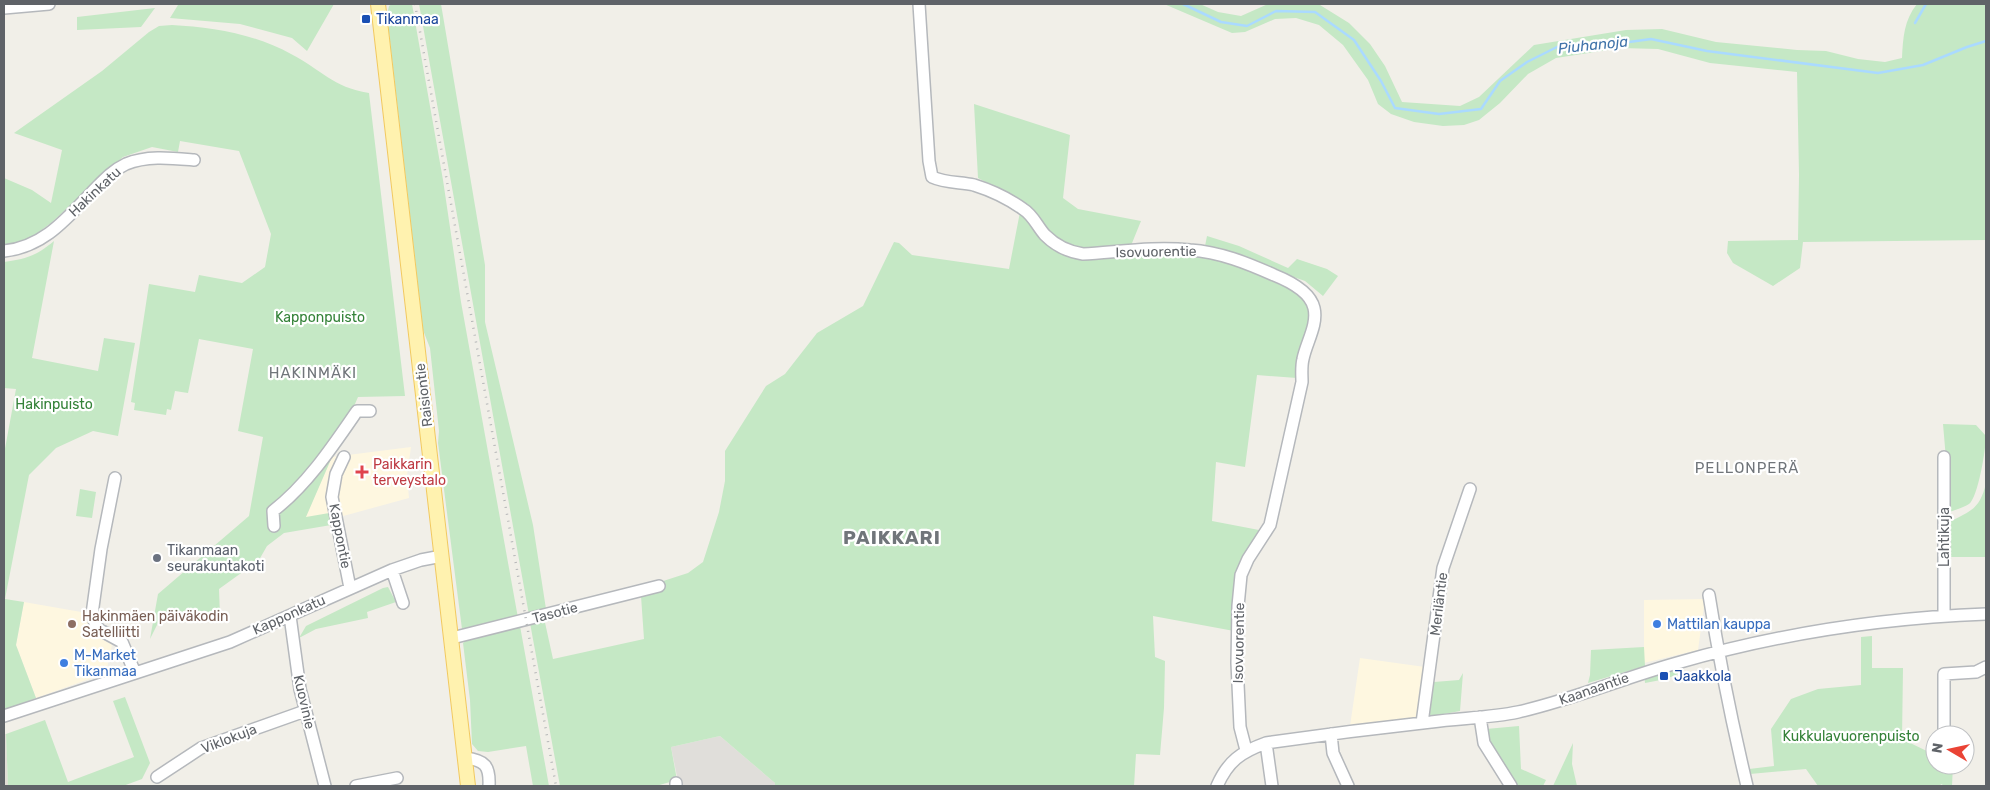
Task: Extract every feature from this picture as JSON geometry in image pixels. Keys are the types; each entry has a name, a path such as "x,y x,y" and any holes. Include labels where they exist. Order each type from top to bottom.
{"main road":[{"name":"Raisiontie","path":"378,4 468,786"}],"street":[{"path":"4,8 49,4"},
{"name":"Isovuorentie","path":"919,4 929,161 932,177 972,185 1008,200 1029,213 1053,242 1074,252 1083,254 1188,249 1222,255 1282,278 1303,291 1314,305 1315,314 1303,360 1302,382 1270,524 1248,559 1242,575 1238,606 1237,663 1240,727 1246,750"},
{"name":"Hakinkatu","path":"4,251 28,247 37,242 60,224 106,178 124,165 152,158 194,160"},
{"path":"274,526 273,511 283,503 310,473 357,411 370,411"},
{"name":"Kappontie","path":"344,457 336,474 332,497 350,588"},
{"name":"Lahtikuja","path":"1944,457 1944,616"},
{"path":"115,478 101,550 92,614 96,626 100,630 122,642 135,673"},
{"name":"Meriläntie","path":"1422,723 1443,568 1470,489"},
{"name":"Kapponkatu","path":"4,716 230,642 392,570 420,560 442,556"},
{"path":"392,570 404,604"},
{"name":"Tasotie","path":"452,638 659,586"},
{"path":"1709,595 1730,714 1747,786"},
{"name":"Kaanaantie","path":"1218,786 1232,761 1246,750 1266,743 1515,713 1542,706 1644,672 1820,630 1944,616 1986,614"},
{"name":"Kuovinie","path":"290,616 296,669 325,786"},
{"path":"1944,725 1944,674 1976,672 1986,667"},
{"name":"Viklokuja","path":"157,777 201,748 305,711"},
{"path":"1480,717 1484,743 1511,786"},
{"path":"1331,734 1332,753 1348,786"},
{"path":"1266,743 1272,786"},
{"path":"465,758 481,761 486,766 489,786"},
{"path":"356,786 397,778"}],"shaded area":[{"path":"411,447 407,475 409,498 336,518 305,518 332,457"},
{"path":"1705,599 1698,650 1644,663 1644,600"},
{"path":"24,602 87,613 95,631 102,639 112,645 106,673 36,698 16,645"},
{"path":"1360,658 1425,667 1419,717 1350,726"},
{"path":"4,734 6,734 8,786 4,786"},
{"path":"720,736 775,783 775,786 679,786 671,747"}],"green space":[{"path":"334,4 307,51 292,38 240,24 170,18 178,5"},
{"path":"392,4 412,4 443,180 461,302 518,618 462,629 438,443 439,431 430,348 423,330 387,15 389,6"},
{"path":"419,4 441,4 485,265 485,322 533,525 546,609 529,615"},
{"path":"1164,4 1200,4 1218,12 1241,16 1268,4 1320,5 1349,23 1370,44 1385,66 1402,102 1460,106 1479,97 1534,45 1626,30 1662,29 1716,42 1826,51 1858,59 1885,62 1902,58 1907,23 1917,4 1986,4 1986,240 1803,242 1800,268 1773,286 1733,263 1727,253 1728,241 1798,240 1797,72 1710,63 1658,49 1621,48 1556,58 1528,74 1500,103 1479,120 1464,125 1443,126 1414,122 1391,114 1378,104 1368,80 1343,45 1319,25 1296,18 1275,19 1245,32 1232,33"},
{"path":"155,8 141,27 77,30 77,17"},
{"name":"Kapponpuisto","path":"172,25 218,30 263,41 302,60 346,87 369,93 405,396 358,397 306,517 335,512 337,524 284,533 267,546 259,560 219,589 220,616 159,621 150,639 158,594 249,516 263,437 238,431 253,349 199,339 188,393 175,391 171,410 167,409 166,415 134,410 135,403 131,402 149,284 195,292 199,275 242,283 265,267 271,234 239,151 180,141 178,152 152,147 123,157 51,223 25,242 4,246 4,178 32,190 51,203 62,150 14,133 102,71 149,32 159,26"},
{"path":"974,104 1070,135 1063,198 1078,209 1141,221 1130,248 1079,251 1062,242 1012,196 978,178"},
{"path":"1020,212 1038,236 1090,258 1189,253 1215,257 1295,291 1304,299 1309,309 1310,323 1297,378 1257,375 1245,467 1216,462 1212,521 1259,530 1248,549 1234,631 1153,616 1155,657 1165,661 1160,755 1136,754 1134,786 775,786 775,783 720,736 671,747 677,780 656,786 560,786 530,623 544,618 553,659 644,639 641,596 657,583 688,573 703,562 719,512 725,481 725,451 766,386 785,374 817,333 863,306 894,242 899,243 912,255 1009,269"},
{"path":"1207,236 1239,246 1288,268 1297,259 1327,269 1338,276 1323,296 1305,281 1205,246"},
{"name":"Hakinpuisto","path":"54,241 32,358 98,371 104,338 135,343 118,436 93,431 56,448 29,475 5,599 24,602 16,645 36,698 4,711 4,454 16,389 4,388 4,262 30,256"},
{"path":"1943,424 1976,425 1986,436 1981,472 1972,500 1969,504 1947,513 1946,459"},
{"path":"1986,483 1986,583 1985,557 1949,557 1949,522 1963,515 1977,504 1984,492"},
{"path":"80,489 96,492 92,518 76,516"},
{"path":"388,587 396,602 367,612 368,618 316,629 299,638 306,626"},
{"path":"520,626 549,786 533,786 526,746 488,752 478,751 472,744 470,700 463,643 468,639"},
{"name":"Kukkulavuorenpuisto","path":"1872,636 1872,668 1903,668 1902,739 1925,750 1925,775 1953,775 1952,786 1943,786 1942,784 1938,786 1818,786 1806,769 1750,774 1749,769 1774,766 1771,729 1791,699 1818,689 1861,685 1861,637"},
{"path":"1644,647 1645,666 1588,683 1591,650"},
{"path":"1678,662 1678,674 1666,679 1645,683 1644,673"},
{"path":"1463,673 1460,711 1428,717 1434,682 1459,680"},
{"path":"125,697 150,763 142,779 123,786 8,786 6,734 45,720 68,782 134,757 113,701"},
{"path":"1519,726 1521,769 1546,780 1543,786 1517,786 1488,744 1486,729"},
{"path":"1573,743 1572,764 1577,786 1553,786"}],"waterway":[{"name":"Piuhanoja","path":"1183,4 1221,22 1247,26 1276,11 1315,12 1354,40 1381,81 1395,108 1439,114 1481,109 1500,81 1527,62 1557,47 1600,46 1651,39 1707,51 1878,73 1923,65 1986,41"},
{"path":"1915,23 1926,4"}],"railway":[{"path":"415,4 556,786"}],"place":[{"name":"Tikanmaa","path":"366,19"},
{"name":"Paikkarin terveystalo","path":"362,472"},
{"name":"Tikanmaan seurakuntakoti","path":"157,558"},
{"name":"Hakinmäen päiväkodin Satelliitti","path":"72,624"},
{"name":"Mattilan kauppa","path":"1657,624"},
{"name":"M-Market Tikanmaa","path":"64,663"},
{"name":"Jaakkola","path":"1664,676"}],"district":[{"name":"HAKINMÄKI","path":"313,373"},
{"name":"PELLONPERÄ","path":"1747,468"},
{"name":"PAIKKARI","path":"892,537"}]}
